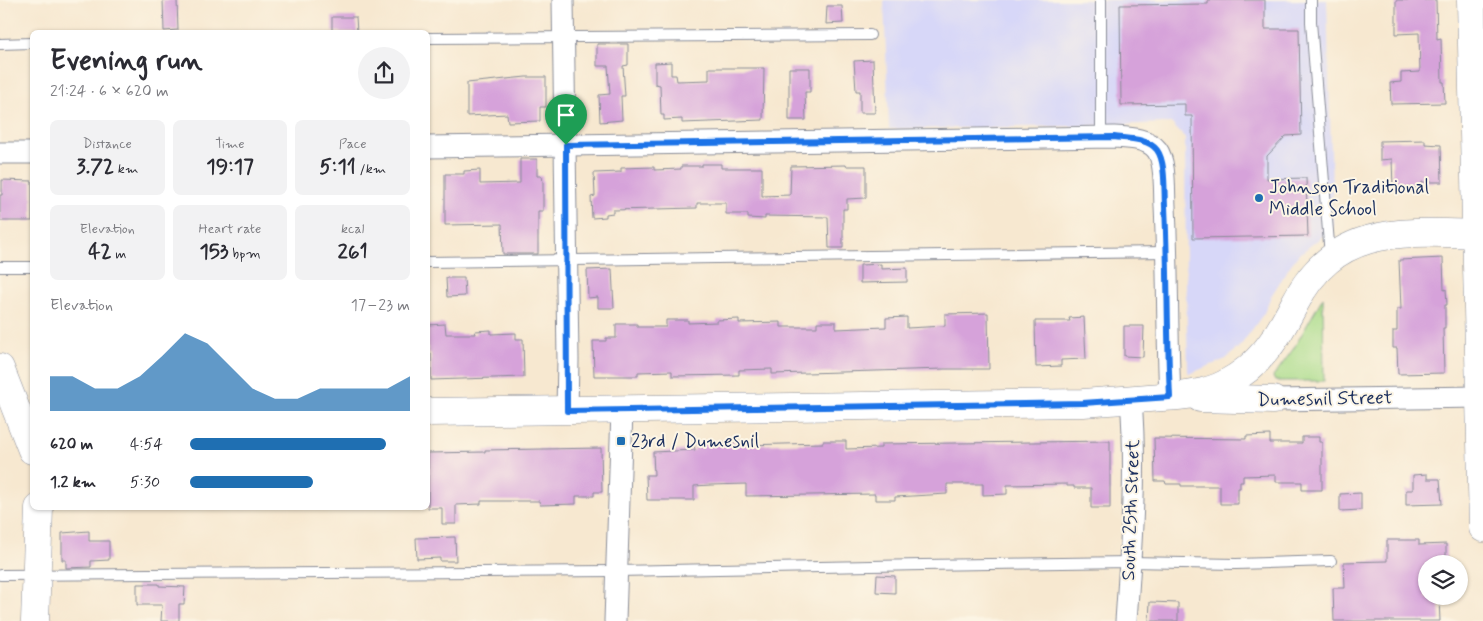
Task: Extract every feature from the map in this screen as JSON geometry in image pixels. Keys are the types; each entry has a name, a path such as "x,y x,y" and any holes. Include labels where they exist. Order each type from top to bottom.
{"main road":[{"path":"1471,0 1479,151 1480,397 1483,528"},
{"name":"Dumesnil Street","path":"430,412 1083,403 1193,394 1219,387 1246,372 1272,344 1304,286 1321,267 1356,243 1390,234 1424,232 1480,234"},
{"path":"0,368 30,445"},
{"name":"Dumesnil Street","path":"1170,397 1274,400"},
{"path":"35,621 39,510"}],"street":[{"path":"563,0 566,145 567,411"},
{"path":"430,147 1101,137 1133,139 1151,144 1156,148 1163,168 1170,397"},
{"path":"0,153 30,153"},
{"name":"Dumesnil Street","path":"1274,400 1480,397"},
{"name":"South 25th Street","path":"1126,621 1132,540 1133,429 1131,400"},
{"path":"615,621 622,410"}],"lane":[{"path":"1101,0 1101,137"},
{"path":"1311,0 1311,22 1326,218 1331,259"},
{"path":"430,38 870,35"},
{"path":"0,44 30,43"},
{"path":"430,262 1167,252"},
{"path":"0,267 30,267"},
{"path":"0,575 617,571 1130,562 1236,564 1331,561"}],"shaded area":[{"name":"Johnson Traditional Middle School","path":"884,0 1327,0 1333,228 1301,253 1292,263 1271,296 1264,313 1241,345 1226,359 1189,374 1186,288 1185,138 1171,123 889,129"}],"green space":[{"path":"1323,297 1324,381 1275,381 1273,377 1294,348"}],"building":[{"path":"163,0 177,0 178,30 164,30"},
{"path":"1208,0 1265,0 1265,29 1299,29 1301,135 1286,136 1267,156 1267,179 1306,178 1308,236 1193,238 1192,116 1185,116 1185,104 1121,105 1120,5 1208,4"},
{"path":"1396,0 1436,0 1437,39 1441,38 1442,82 1444,82 1445,103 1391,104 1390,83 1401,82 1401,73 1420,72 1419,33 1396,34"},
{"path":"827,6 842,6 843,23 826,24"},
{"path":"332,17 356,17 357,30 332,30"},
{"path":"597,44 628,44 628,65 623,66 625,96 621,96 622,120 600,122 599,95 610,94 608,66 597,66"},
{"path":"873,60 875,113 860,113 860,91 856,91 854,61"},
{"path":"671,62 671,75 676,75 677,81 709,80 709,68 764,68 763,120 682,123 682,119 664,120 664,115 661,115 660,85 655,84 655,63"},
{"path":"789,68 810,68 810,92 805,92 806,120 789,120"},
{"path":"526,77 546,77 546,107 540,107 540,121 508,122 507,114 467,116 467,83"},
{"path":"1425,140 1425,144 1441,145 1442,182 1422,182 1422,187 1393,188 1392,159 1380,160 1380,141"},
{"path":"520,159 537,159 537,176 542,176 543,211 538,211 538,254 503,254 502,224 445,225 445,174 464,174 464,171 480,170 480,184 520,183"},
{"path":"702,164 721,164 721,168 762,168 762,196 790,195 791,166 866,166 866,198 847,199 847,209 843,209 843,248 829,248 828,217 765,216 765,219 748,218 748,214 726,214 726,203 697,203 697,208 613,210 613,213 606,214 606,217 592,218 591,197 595,196 594,173 621,172 621,168 654,167 654,170 681,169 681,166 702,166"},
{"path":"2,180 30,181 30,221 0,221 0,195 2,195"},
{"path":"1443,258 1444,290 1446,289 1447,305 1445,305 1445,328 1443,328 1444,373 1398,374 1397,348 1393,348 1393,331 1397,331 1397,309 1401,309 1399,260"},
{"path":"881,264 881,269 907,268 907,282 860,283 860,265"},
{"path":"612,269 614,308 598,308 598,297 588,298 587,270"},
{"path":"446,278 464,278 465,296 447,297"},
{"path":"988,313 989,369 772,374 772,369 739,370 739,375 672,376 672,371 638,372 638,376 594,376 593,341 606,341 606,338 616,338 616,324 637,324 637,327 666,327 666,320 688,320 688,323 739,319 739,323 781,322 781,327 817,327 817,322 836,322 836,329 886,327 886,318 907,317 907,328 945,326 945,314"},
{"path":"1084,317 1086,359 1061,360 1061,366 1036,367 1035,321 1070,321 1069,318"},
{"path":"445,324 446,334 476,334 475,331 491,330 491,334 516,333 516,339 523,339 524,377 431,380 430,325"},
{"path":"1124,326 1144,326 1143,357 1124,356"},
{"path":"1270,435 1270,443 1302,443 1302,437 1319,437 1319,442 1322,442 1322,490 1302,490 1302,482 1276,482 1276,475 1243,476 1243,482 1240,482 1240,488 1238,488 1238,504 1220,504 1220,486 1181,486 1181,484 1166,484 1165,481 1155,481 1154,438 1246,439 1246,436"},
{"path":"823,441 846,441 846,449 881,448 881,444 1110,441 1110,508 1091,508 1091,488 1074,488 1074,486 1067,486 1067,484 1007,485 1007,494 983,495 983,484 947,484 947,494 895,497 895,500 875,500 875,494 746,496 746,484 711,485 694,486 694,500 647,500 646,475 654,475 653,452 695,450 694,444 724,442 745,442 745,445 823,443"},
{"path":"601,448 602,492 594,492 594,496 576,496 576,504 540,505 539,501 481,501 481,504 456,505 456,524 442,524 442,508 430,508 430,453 485,452 485,450"},
{"path":"1427,474 1427,479 1440,479 1442,504 1406,505 1406,490 1413,490 1413,475"},
{"path":"1361,493 1361,510 1340,511 1340,494"},
{"path":"89,531 89,541 109,541 109,560 91,561 91,567 66,568 66,560 62,560 62,533"},
{"path":"455,537 456,561 440,561 440,558 417,559 416,538"},
{"path":"1387,540 1419,540 1419,545 1446,544 1446,555 1418,555 1418,605 1439,605 1440,621 1334,621 1333,588 1345,588 1344,562 1387,561"},
{"path":"877,575 895,576 895,593 876,592"},
{"path":"137,584 185,587 184,604 179,604 179,621 161,621 162,605 137,605"},
{"path":"1150,602 1178,603 1178,621 1149,621"}],"place":[{"name":"Johnson Traditional Middle School","path":"1259,198"},
{"name":"23rd / Dumesnil","path":"621,441"}],"route":[{"path":"1114,137 1133,139 1151,144 1159,154 1163,168 1170,397 1083,403 567,411 566,145 1114,137"}]}
